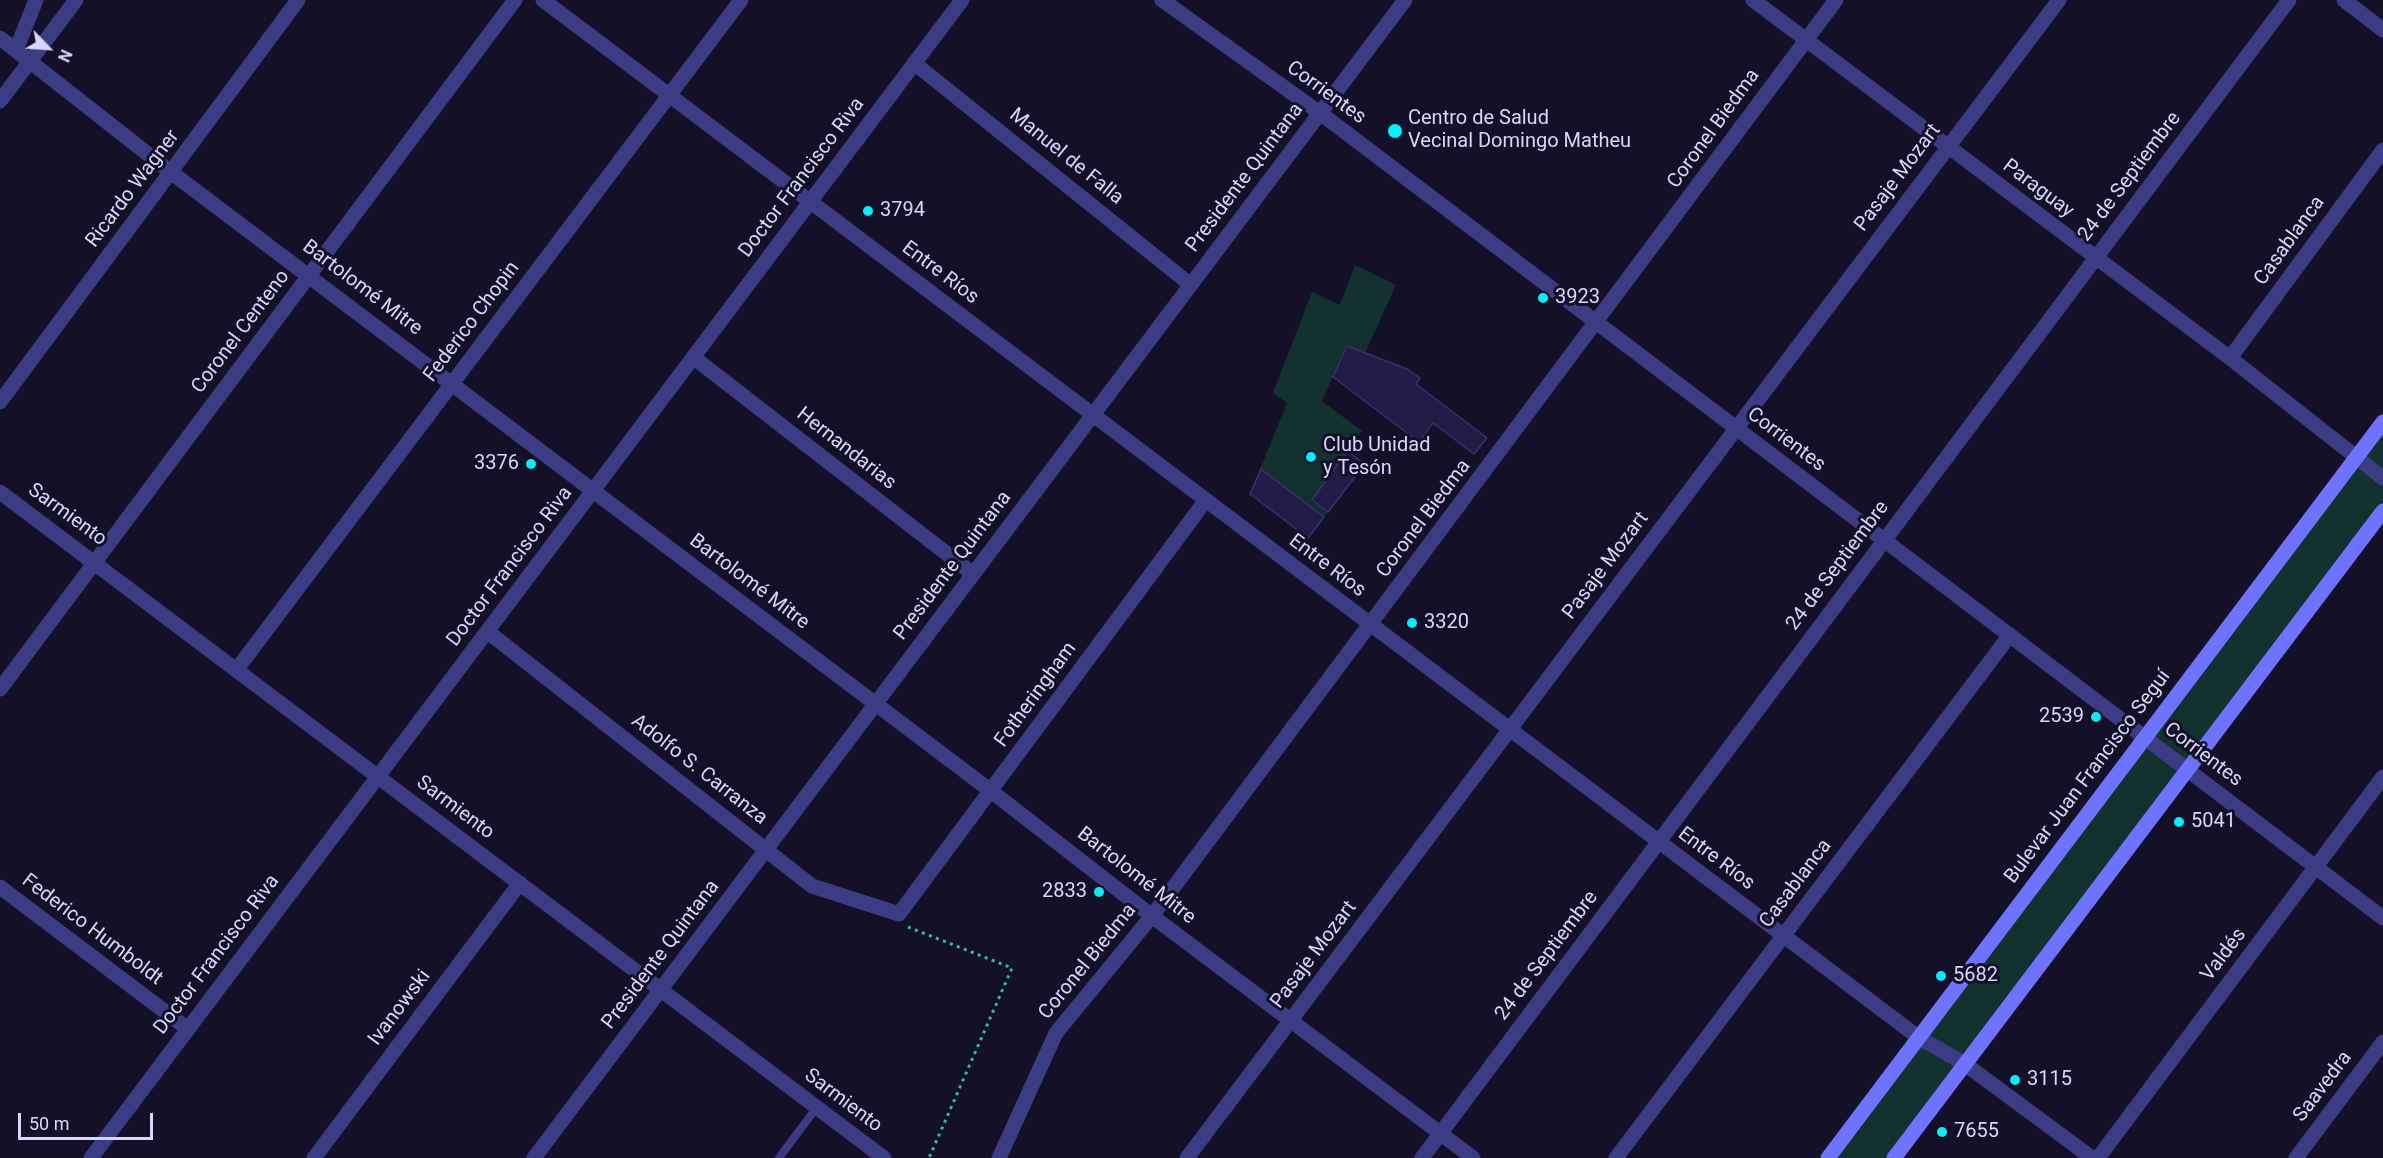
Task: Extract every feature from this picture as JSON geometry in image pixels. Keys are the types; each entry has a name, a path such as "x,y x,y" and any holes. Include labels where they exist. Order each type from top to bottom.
{"main road":[{"name":"Bulevar Juan Francisco Seguí","path":"1828,1158 2383,422"},
{"path":"1894,1158 2383,511"}],"street":[{"path":"16,50 36,0"},
{"path":"0,101 76,0"},
{"name":"Ricardo Wagner","path":"0,402 298,0"},
{"name":"Coronel Centeno","path":"0,689 515,0"},
{"name":"Entre Ríos","path":"543,0 1370,626 1918,1037 1965,1064 2092,1158"},
{"name":"Federico Chopin","path":"237,669 741,0"},
{"name":"Doctor Francisco Riva","path":"91,1158 962,0"},
{"name":"Corrientes","path":"1162,0 1320,113 2383,918"},
{"name":"Presidente Quintana","path":"534,1158 1405,0"},
{"name":"Paraguay","path":"1753,0 2230,358 2383,478"},
{"name":"Coronel Biedma","path":"999,1158 1056,1033 1152,916 1836,0"},
{"name":"Pasaje Mozart","path":"1187,1158 2059,0"},
{"name":"24 de Septiembre","path":"1422,1158 2289,0"},
{"path":"2343,0 2383,30"},
{"name":"Bartolomé Mitre","path":"0,39 172,172 1473,1158"},
{"name":"Manuel de Falla","path":"915,63 1191,285"},
{"name":"Casablanca","path":"2230,358 2383,150"},
{"name":"Hernandarias","path":"693,357 973,574"},
{"name":"Sarmiento","path":"0,492 884,1158"},
{"name":"Fotheringham","path":"898,915 1206,500"},
{"name":"Adolfo S. Carranza","path":"488,632 812,886 898,915"},
{"name":"Casablanca","path":"1616,1158 2010,635"},
{"name":"Valdés","path":"2098,1158 2383,777"},
{"name":"Ivanowski","path":"314,1158 520,883"},
{"name":"Federico Humboldt","path":"0,887 188,1029"},
{"name":"Saavedra","path":"2296,1158 2383,1042"}],"lane":[{"path":"779,1158 817,1107"}],"path":[{"path":"898,915 910,930 1012,968 929,1158"}],"green space":[{"path":"1355,265 1396,285 1365,353 1347,346 1322,401 1362,431 1347,451 1365,464 1308,538 1250,494 1287,403 1273,393 1312,292 1340,305"},
{"path":"2383,422 2383,511 1894,1158 1828,1158"}],"building":[{"path":"1347,346 1407,369 1420,378 1416,384 1487,438 1474,454 1433,423 1419,442 1333,377"},
{"path":"1347,451 1365,464 1328,512 1312,500"},
{"path":"1261,469 1324,517 1308,538 1250,494"}],"place":[{"name":"Centro de Salud Vecinal Domingo Matheu","path":"1395,131"},
{"name":"3794","path":"868,211"},
{"name":"3923","path":"1543,298"},
{"name":"Club Unidad y Tesón","path":"1311,457"},
{"name":"3376","path":"531,464"},
{"name":"3320","path":"1412,623"},
{"name":"2539","path":"2096,717"},
{"name":"5041","path":"2179,822"},
{"name":"2833","path":"1099,892"},
{"name":"5682","path":"1941,976"},
{"name":"3115","path":"2015,1080"},
{"name":"7655","path":"1942,1132"}]}
